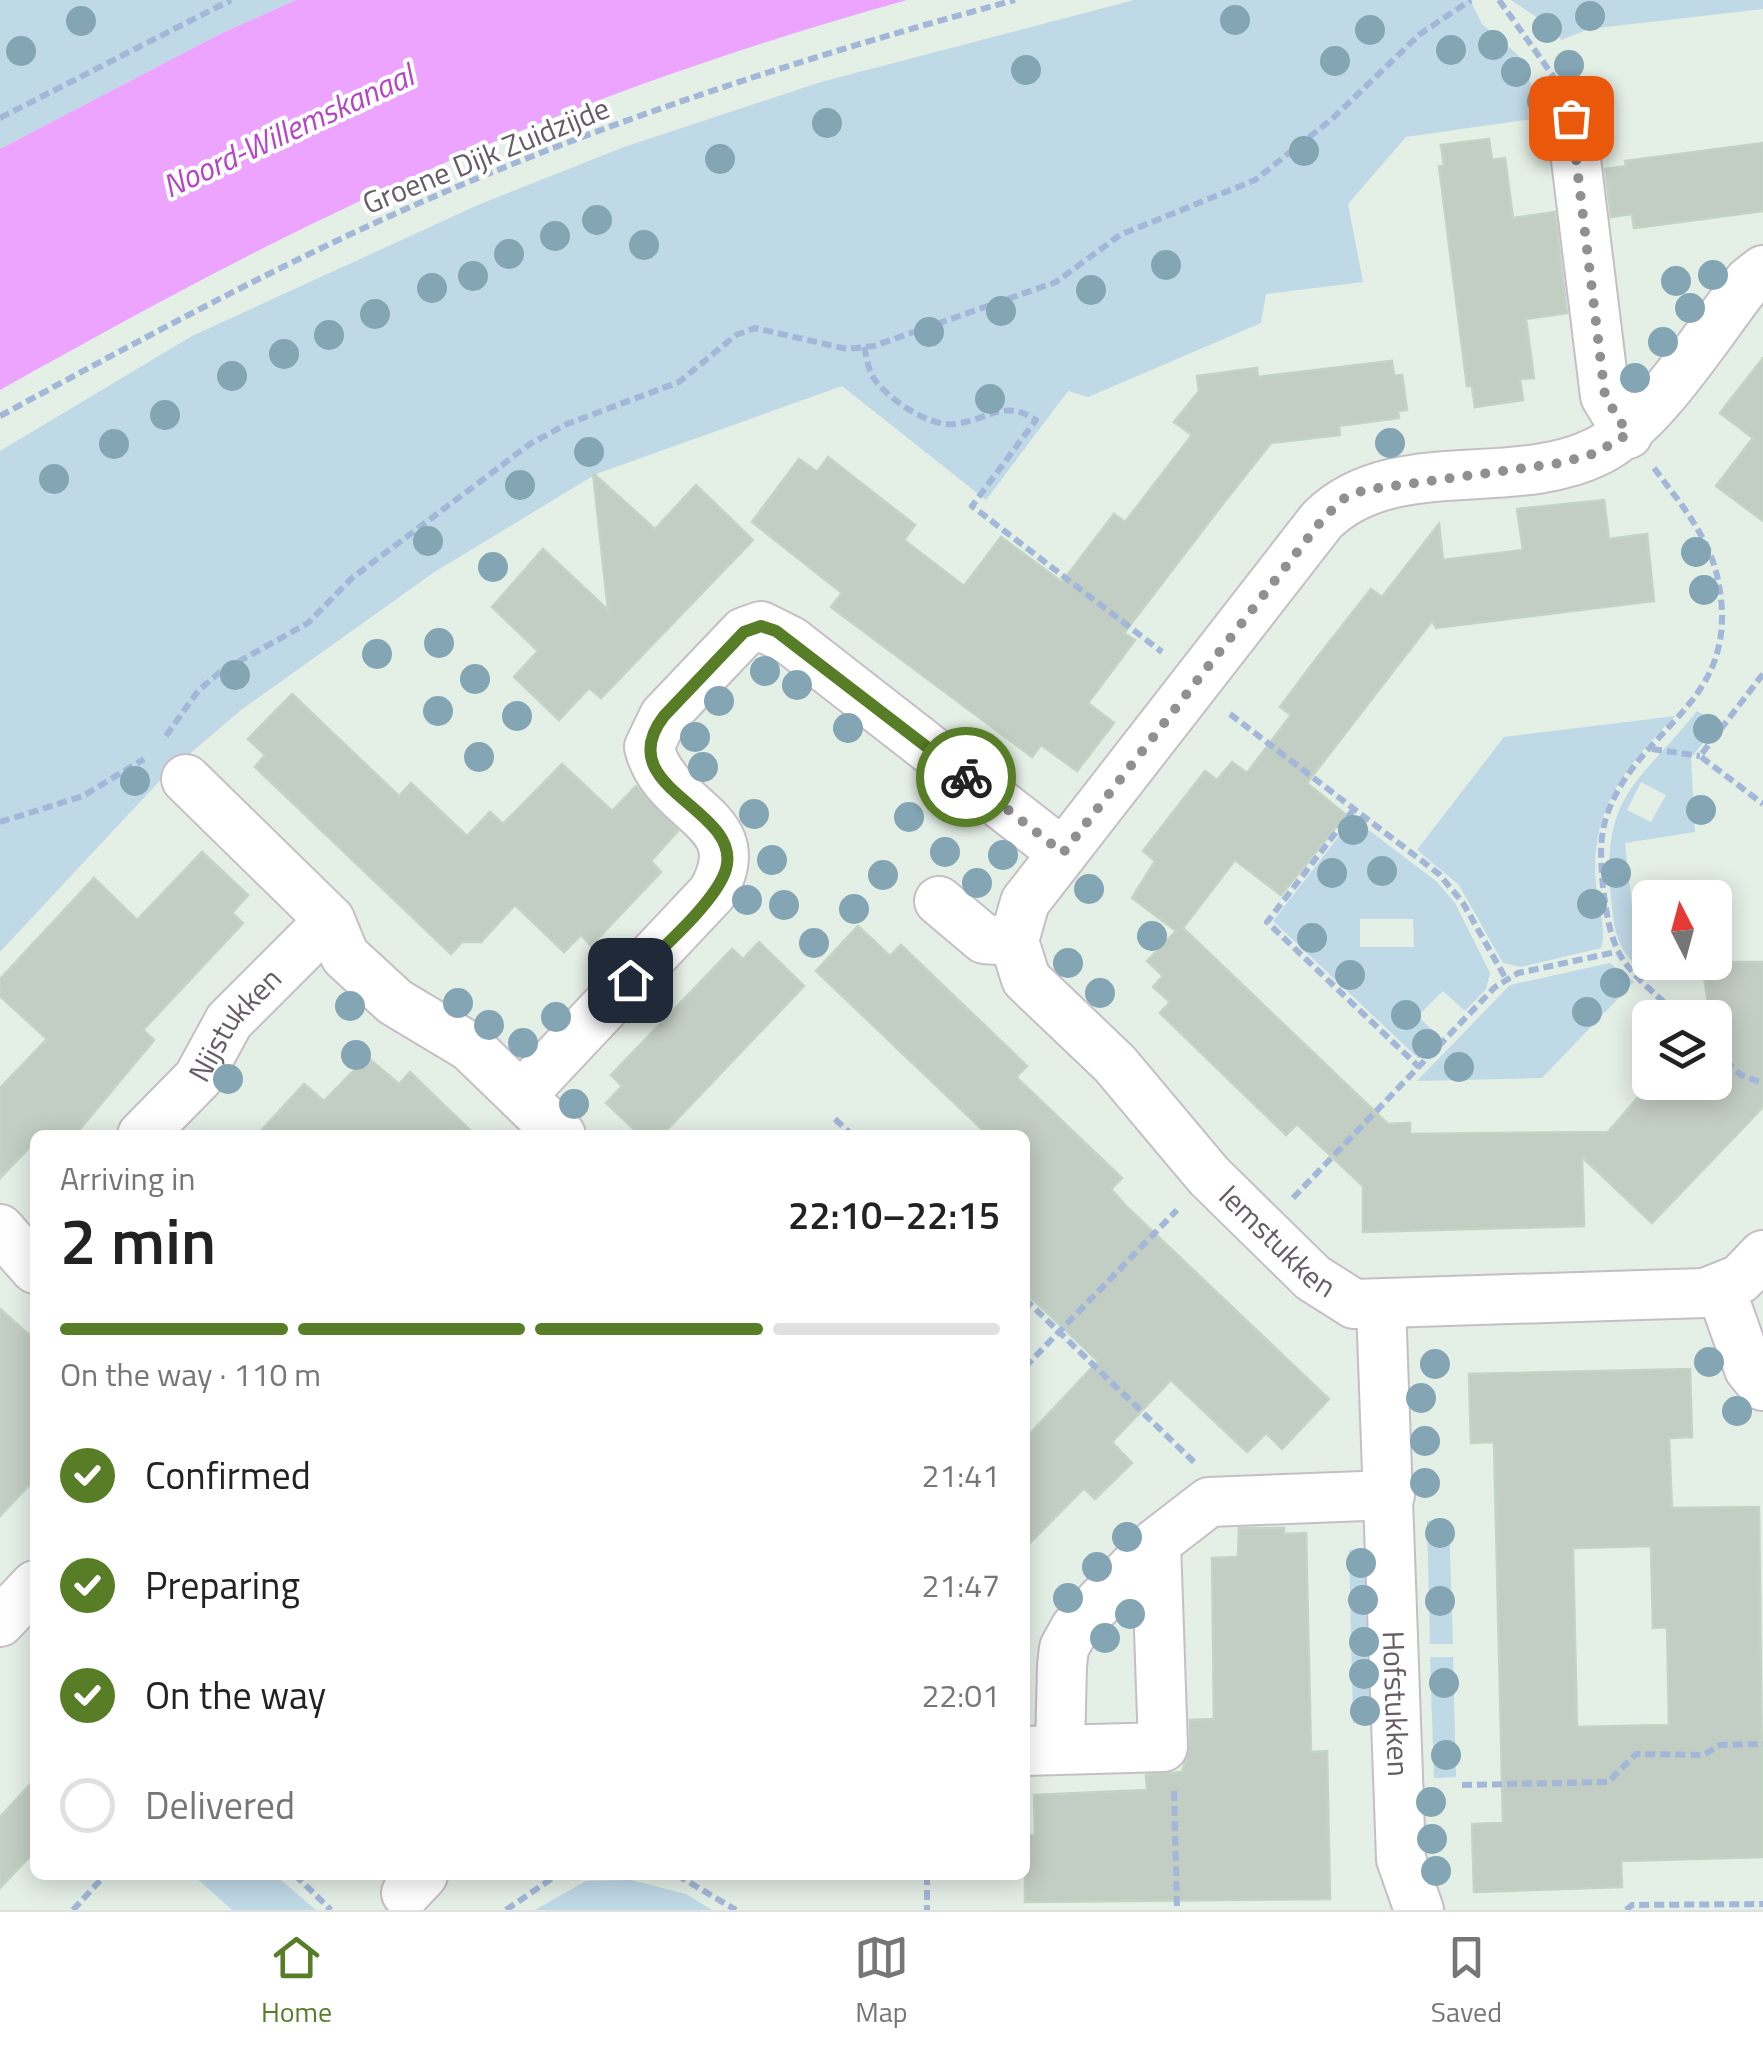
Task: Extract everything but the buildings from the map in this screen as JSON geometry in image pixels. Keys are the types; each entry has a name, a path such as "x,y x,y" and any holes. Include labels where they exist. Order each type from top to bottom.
{"street":[{"path":"1571,118 1605,396 1628,434"},
{"path":"940,901 984,939 1014,941 1025,902 1322,520 1343,499 1396,484 1561,463 1596,453 1628,434 1748,280 1763,270"},
{"path":"521,1096 712,894 727,868 726,848 710,825 666,783 654,766 649,747 664,716 744,632 761,626 791,641 1063,853"},
{"path":"168,757 330,920 345,956 403,1008 470,1048 556,1130"},
{"name":"Nijstukken","path":"147,1130 198,1078 229,1020 330,920"},
{"name":"Iemstukken","path":"1014,941 1026,979 1115,1064 1209,1176 1333,1293 1354,1304 1381,1306 1721,1290"},
{"path":"1763,1256 1721,1290 1748,1368 1763,1386"},
{"name":"Hofstukken","path":"1381,1306 1400,1859 1419,1910"},
{"path":"1156,1543 1163,1747 1042,1750 1064,1648 1075,1628 1156,1543 1189,1513 1217,1500 1390,1495"}],"path":[{"path":"0,118 231,0"},
{"name":"Groene Dijk Zuidzijde","path":"0,416 270,274 434,196 723,88 850,46 1015,0"},
{"path":"0,822 83,796 168,757 198,690 220,672 308,623 352,578 530,444 567,424 680,382 736,335 755,328 847,349 864,347 1056,282 1120,235 1254,180 1332,119 1439,18 1471,0"},
{"path":"1499,0 1554,76 1571,118"},
{"path":"864,347 870,374 882,388 938,424 957,424 994,409 1023,411 1036,420 972,506 1165,654 1194,686 1439,874 1463,903 1506,979"},
{"path":"1628,434 1708,547 1722,601 1710,674 1686,713 1620,788 1602,837 1609,938 1616,952 1663,1000"},
{"path":"1700,756 1763,674"},
{"path":"1652,749 1700,756 1763,804"},
{"path":"1354,809 1268,922 1420,1067"},
{"path":"1266,1229 1506,979 1616,952"},
{"path":"1732,1066 1742,1076 1763,1082"},
{"path":"835,1118 847,1130"},
{"path":"1030,1362 1209,1176"},
{"path":"1030,1304 1211,1479 1217,1500"},
{"path":"1462,1785 1608,1782 1636,1754 1703,1755 1720,1745 1763,1744"},
{"path":"1163,1747 1174,1764 1177,1910"},
{"path":"74,1910 101,1880"},
{"path":"300,1880 332,1910"},
{"path":"506,1910 543,1880"},
{"path":"685,1880 736,1910"},
{"path":"927,1880 928,1910"},
{"path":"1626,1910 1632,1905 1763,1904"}],"shaded area":[{"path":"0,0 296,0 220,34 0,149"},
{"path":"1134,0 1470,0 1482,24 1518,55 1546,117 1406,137 1348,204 1363,282 1266,294 1261,323 1088,397 1068,391 986,500 842,386 596,474 433,573 241,710 166,774 0,952 0,451 192,336 478,205 624,147 821,82"},
{"path":"1511,0 1763,0 1763,9 1589,29 1561,40 1553,28"},
{"path":"1697,711 1719,723 1691,758 1695,832 1625,843 1632,906 1632,960 1615,928 1609,863 1619,812 1642,775","holes":["1641,782 1666,795 1651,822 1627,810"]},
{"path":"1675,716 1626,772 1605,812 1595,859 1603,927 1601,948 1521,967 1503,963 1459,885 1417,850 1504,737"},
{"path":"1353,818 1437,882 1455,903 1490,973 1486,989 1465,1011 1443,991 1418,1016 1440,1038 1419,1059 1273,921","holes":["1360,919 1413,919 1414,947 1360,947"]},
{"path":"1610,963 1634,982 1542,1078 1417,1081 1510,985"},
{"path":"1449,1520 1453,1644 1430,1644 1427,1521"},
{"path":"1349,1550 1370,1550 1374,1722 1353,1723"},
{"path":"1430,1657 1453,1657 1456,1777 1434,1778"},
{"path":"199,1880 281,1880 316,1910 232,1910"},
{"path":"631,1880 686,1894 712,1910 535,1910 586,1881"}],"water":[{"name":"Noord-Willemskanaal","path":"296,0 907,0 681,71 459,156 236,262 0,390 0,149 220,34"}],"way so far":[{"path":"966,777 1063,853 1322,520 1343,499 1396,484 1561,463 1596,453 1628,434 1605,396 1571,118"}],"route":[{"path":"630,980 712,894 727,868 726,848 710,825 666,783 654,766 649,747 664,716 744,632 761,626 776,631 966,777"}]}
